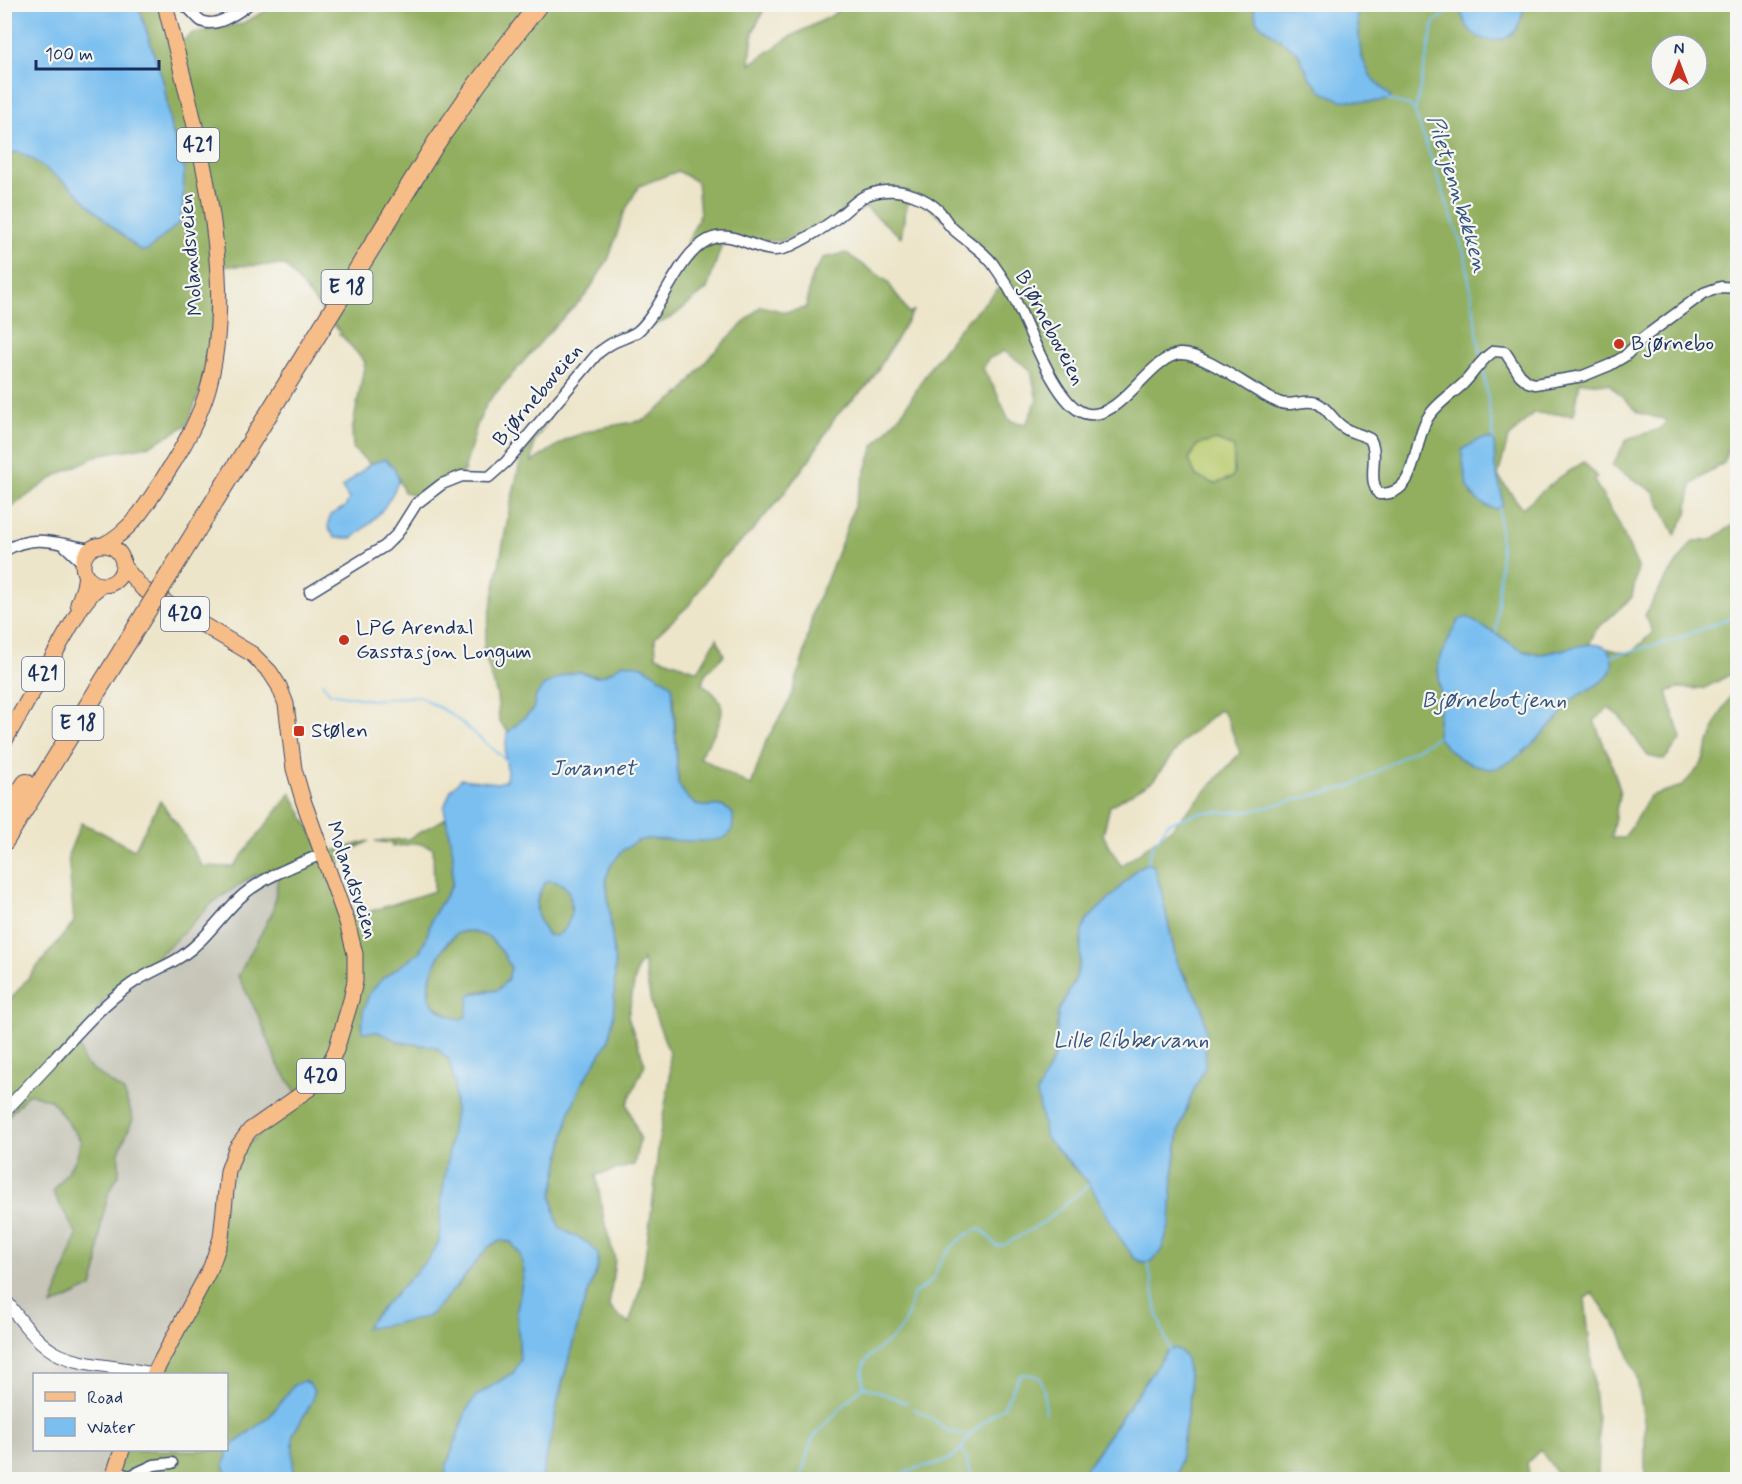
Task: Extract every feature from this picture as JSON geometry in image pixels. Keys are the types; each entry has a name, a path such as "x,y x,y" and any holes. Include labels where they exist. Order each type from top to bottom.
{"highway":[{"name":"E 18","path":"161,575 423,140 523,4"},
{"name":"E 18","path":"4,817 428,155 478,83 539,4"},
{"name":"E 18","path":"4,842 145,597"}],"main road":[{"name":"Molandsveien","path":"145,597 122,561 133,522 178,456 203,403 212,374 218,320 217,265 210,205 172,5"},
{"name":"Molandsveien","path":"97,547 133,522"},
{"path":"97,547 114,548 122,561"},
{"name":"421","path":"4,732 78,604 84,587 84,557 97,547"},
{"name":"421","path":"4,742 82,606 93,592 120,575 122,561"},
{"path":"84,569 91,581 108,583"},
{"name":"Molandsveien","path":"108,583 145,597 252,654 275,679 286,704 294,769 303,800 355,954 355,981 344,1026 332,1060 318,1079 302,1094 250,1130 236,1149 228,1171 224,1223 218,1248 211,1267 154,1373"},
{"path":"113,1476 121,1451"}],"street":[{"path":"172,5 189,8 201,21 207,23 222,20 249,4"},
{"name":"Bjørneboveien","path":"310,592 385,546 397,534 416,504 442,484 462,476 489,477 506,462 598,353 637,331 653,312 680,269 698,246 710,239 732,236 761,247 782,249 830,223 863,196 886,190 908,193 926,201 940,212 952,228 982,251 1013,294 1036,347 1060,390 1069,403 1082,412 1091,414 1106,410 1127,395 1161,362 1172,356 1182,354 1198,358 1275,401 1290,405 1306,401 1315,402 1322,406 1343,428 1370,439 1374,449 1374,487 1379,494 1388,494 1400,489 1411,472 1426,420 1437,406 1465,382 1484,357 1494,351 1505,352 1520,375 1528,382 1535,384 1583,376 1610,365 1624,356 1662,323 1704,293 1720,287 1737,288"},
{"path":"4,551 19,543 34,540 97,547"},
{"path":"64,545 84,569"},
{"path":"4,1112 110,1000 133,983 182,956 207,935 231,907 258,884 322,854"},
{"path":"4,1298 42,1343 54,1352 102,1365 150,1373"},
{"path":"113,1476 130,1476 154,1465 172,1463"}],"shaded area":[{"path":"279,869 273,911 238,976 260,1019 278,1065 297,1093 222,1238 156,1373 33,1373 33,1451 123,1451 111,1479 5,1480 5,1120 29,1093 52,1101 81,1141 76,1159 53,1192 77,1235 53,1306 97,1270 101,1224 109,1191 119,1175 119,1152 133,1120 124,1092 84,1063 78,1041 104,999 178,938 212,903 253,876"}],"green space":[{"path":"138,5 179,5 161,16 178,44 193,33 241,24 277,5 766,5 753,32 750,64 790,37 831,16 844,5 1253,5 1257,22 1298,53 1302,63 1383,90 1374,82 1364,62 1356,5 1459,5 1463,18 1520,21 1525,5 1737,5 1738,415 1724,463 1692,483 1687,514 1675,535 1654,492 1612,466 1627,439 1660,429 1667,420 1639,413 1609,384 1580,382 1574,415 1533,413 1508,439 1498,476 1522,508 1560,477 1584,462 1597,477 1594,481 1618,522 1638,567 1632,597 1596,630 1589,644 1591,645 1541,654 1519,650 1496,633 1467,617 1438,664 1440,693 1505,764 1552,724 1572,699 1606,678 1612,663 1611,656 1605,648 1630,654 1653,632 1645,615 1664,581 1693,541 1711,540 1737,522 1738,662 1733,673 1703,689 1678,688 1667,692 1681,739 1664,760 1648,756 1619,716 1608,708 1594,721 1620,790 1611,838 1624,838 1650,796 1682,786 1701,765 1718,718 1737,685 1737,1479 1645,1479 1645,1426 1637,1378 1620,1332 1593,1293 1585,1298 1599,1438 1598,1479 1562,1479 1540,1450 1527,1463 1530,1479 1177,1479 1191,1389 1170,1351 1166,1352 1083,1472 1074,1479 542,1479 559,1396 581,1312 598,1266 590,1244 560,1228 552,1197 569,1114 581,1085 609,1040 615,965 606,878 611,865 622,851 637,841 733,814 718,805 697,805 683,792 678,783 674,700 624,663 599,676 580,672 536,696 533,710 508,732 499,721 497,695 483,650 521,458 549,419 534,442 532,462 569,438 599,428 644,420 682,392 711,355 761,306 785,312 806,308 811,278 823,258 846,253 887,281 909,313 913,311 870,383 836,416 811,457 782,496 751,532 716,565 689,605 655,637 656,656 698,671 717,638 724,655 706,673 702,683 720,701 721,718 699,757 751,786 766,741 790,700 804,655 814,607 844,536 874,446 905,409 929,369 958,330 1003,284 986,255 917,197 907,204 901,237 866,208 781,241 723,241 707,289 672,317 651,327 700,214 697,182 678,171 639,186 624,213 609,258 586,295 552,329 487,403 477,425 464,471 425,498 404,492 394,468 385,459 370,464 353,449 352,431 365,362 339,335 340,332 285,265 218,266 213,334 202,386 187,425 149,446 101,454 57,475 17,503 5,515 5,155 18,152 32,159 71,187 141,251 177,144 170,124 164,84","holes":["1004,351 1031,370 1037,400 1026,424 1010,421 1008,418 983,369 988,359","1216,440 1234,447 1234,474 1231,478 1214,484 1196,476 1189,460 1197,445","1494,441 1495,468 1502,504 1496,509 1487,507 1471,495","1218,711 1222,711 1227,718 1240,753 1173,827 1121,866 1103,835 1110,806 1153,781 1182,742","1154,867 1177,964 1189,981 1205,1067 1191,1096 1179,1131 1173,1175 1152,1261 1144,1263 1090,1184 1061,1155 1046,1073 1055,1055 1058,1013 1075,980 1080,963 1082,932 1087,920 1138,868","643,960 652,1007 669,1052 670,1078 659,1139 641,1286 629,1324 609,1307 615,1259 604,1220 596,1175 634,1165 640,1138 627,1104 645,1064 628,1017 637,968"]},
{"path":"1216,440 1234,447 1234,475 1214,484 1196,476 1189,460 1197,445"},
{"path":"291,793 323,854 369,841 344,854 333,874 356,916 434,891 433,848 417,843 392,847 393,844 375,841 408,839 446,818 453,853 452,885 432,918 419,953 382,979 363,1032 378,1032 400,1042 436,1047 449,1060 455,1083 455,1112 442,1196 439,1242 428,1259 365,1328 429,1316 458,1285 488,1247 500,1241 511,1242 520,1254 524,1271 517,1311 520,1360 514,1372 476,1396 466,1411 446,1468 445,1479 293,1479 293,1434 312,1402 294,1385 270,1416 229,1448 227,1473 236,1479 111,1479 123,1451 228,1451 228,1373 157,1373 207,1275 228,1191 243,1149 278,1117 297,1093 278,1065 260,1019 238,976 273,911 279,870 253,876 212,903 178,938 104,999 78,1041 84,1063 124,1092 133,1119 119,1152 119,1175 109,1191 101,1223 97,1270 92,1287 52,1306 77,1235 53,1192 76,1159 81,1141 52,1101 29,1093 5,1120 5,1006 74,922 68,855 81,823 134,850 160,801 202,866 233,867"},
{"path":"546,881 562,884 571,900 568,922 556,937 548,935 538,915 537,902"},
{"path":"470,931 489,937 503,953 511,967 508,979 498,990 474,992 466,1016 461,1020 450,1016 432,1004 429,993 432,969 441,952 457,933"}],"water":[{"path":"5,4 138,5 164,84 170,124 184,169 180,222 148,250 141,251 71,187 32,159 18,152 5,155"},
{"path":"1459,4 1525,5 1520,22 1510,36 1500,40 1489,40 1471,31 1464,20"},
{"path":"1253,5 1356,5 1361,55 1370,75 1391,97 1388,100 1371,102 1341,100 1322,92 1310,78 1298,53 1257,22"},
{"path":"1478,440 1494,440 1495,467 1502,495 1502,505 1496,509 1485,505 1472,494 1464,470 1462,450"},
{"path":"385,459 394,468 399,480 385,506 353,538 335,538 328,528 330,515 345,507 349,499 342,488 370,464"},
{"name":"Bjørnebotjenn","path":"1467,617 1526,652 1539,654 1589,644 1606,648 1611,655 1611,671 1601,682 1571,701 1537,740 1519,755 1500,767 1491,769 1461,759 1437,737 1440,693 1438,664 1459,620"},
{"name":"Jovannet","path":"624,663 643,666 672,685 678,783 688,798 697,805 718,806 728,810 733,814 733,826 727,836 721,839 637,841 622,851 611,865 606,878 615,965 614,1013 609,1040 581,1085 569,1114 552,1197 560,1228 590,1244 598,1254 598,1266 581,1312 559,1396 542,1479 445,1479 446,1468 466,1411 476,1396 514,1372 520,1360 517,1311 524,1271 520,1254 511,1242 500,1241 488,1247 458,1285 429,1316 364,1329 428,1259 439,1242 442,1196 455,1112 455,1083 449,1060 436,1047 400,1042 378,1032 362,1032 363,1012 369,994 382,979 419,953 432,918 452,885 453,853 444,808 451,790 461,779 498,783 506,780 507,733 533,710 536,696 543,686 566,674 580,672 596,677 607,674","holes":["546,881 562,884 571,900 568,922 556,936 548,935 540,922 536,909 538,895","470,931 489,937 503,953 511,968 508,979 498,990 470,994 466,1016 461,1020 434,1006 429,996 429,986 434,966 444,947 456,934"]},
{"name":"Lille Ribbervann","path":"1147,863 1154,866 1177,964 1202,1005 1206,1032 1205,1067 1191,1096 1179,1131 1170,1224 1161,1251 1152,1261 1144,1263 1134,1258 1118,1235 1090,1184 1046,1138 1037,1093 1055,1055 1058,1013 1075,980 1080,963 1082,932 1087,920 1138,868"},
{"path":"1174,1348 1180,1351 1186,1359 1191,1389 1177,1479 1074,1479 1083,1472 1166,1352"},
{"path":"303,1381 309,1383 314,1391 312,1402 293,1434 293,1479 236,1479 227,1473 224,1465 229,1448 270,1416 294,1385"}],"waterway":[{"name":"Piletjennbekken","path":"1458,6 1434,22 1415,112 1465,255 1481,356"},
{"path":"1388,100 1409,105 1415,111"},
{"name":"Piletjennbekken","path":"1483,368 1494,440"},
{"path":"1496,633 1501,553 1499,507"},
{"path":"1611,656 1671,641 1730,618 1738,612"},
{"path":"322,683 330,693 370,700 418,696 451,714 506,760"},
{"path":"1147,863 1152,848 1168,823 1202,812 1246,812 1352,786 1437,737"},
{"path":"800,1480 812,1439 863,1386 865,1362 900,1330 907,1316 913,1294 932,1280 941,1261 955,1244 979,1229 985,1232 997,1246 1004,1245 1044,1222 1090,1184"},
{"path":"1148,1262 1158,1317 1170,1351"},
{"path":"913,1408 948,1431 969,1436 1004,1407 1022,1374 1040,1378 1044,1392 1045,1413"},
{"path":"863,1386 907,1403"},
{"path":"903,1480 902,1474 940,1463 955,1455 969,1436"},
{"path":"963,1449 973,1480"}],"place":[{"name":"Bjørnebo","path":"1619,344"},
{"name":"LPG Arendal Gasstasjon Longum","path":"344,640"},
{"name":"Stølen","path":"299,731"}]}
